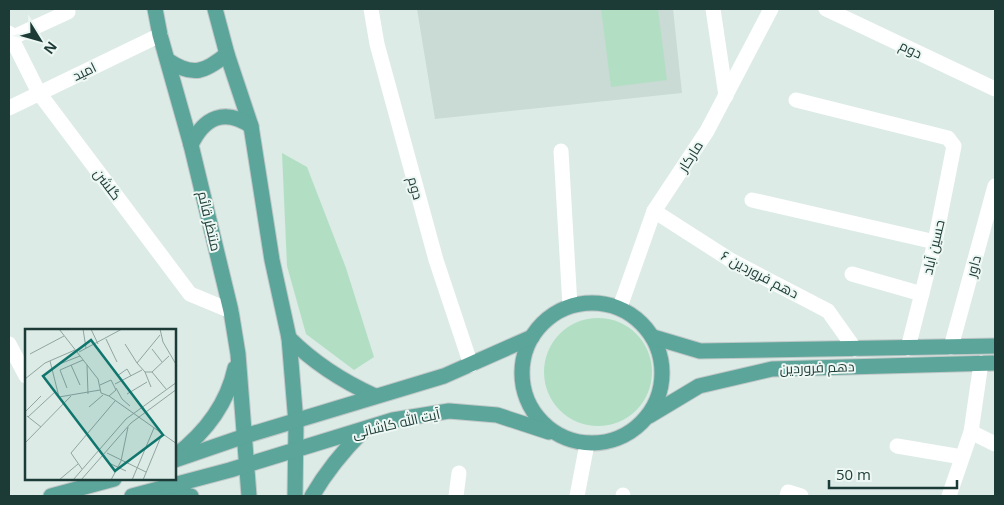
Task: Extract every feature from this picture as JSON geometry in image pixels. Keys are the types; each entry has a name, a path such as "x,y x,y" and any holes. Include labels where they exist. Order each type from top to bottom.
{"main road":[{"name":"منتظر قائم","path":"155,9 160,35 192,145 231,311 238,354 249,496"},
{"path":"215,9 227,54 251,126 272,260 288,338 296,422 295,496"},
{"path":"169,61 181,69 195,72 212,66 227,54"},
{"path":"192,145 204,125 215,118 228,116 240,119 251,126"},
{"path":"605,303 620,307 633,316 653,337 662,363 661,391 649,416 632,432 610,442 587,444 555,434 535,415 523,390 522,362 532,336 548,318 570,306 605,303"},
{"name":"آیت الله کاشانی","path":"245,436 444,376 532,336"},
{"name":"دهم فروردین","path":"653,337 700,351 995,346"},
{"path":"288,338 307,356 325,369 345,382 375,396"},
{"path":"176,455 203,432 214,417 230,387 238,354"},
{"name":"دهم فروردین","path":"649,416 699,386 772,369 988,363"},
{"name":"آیت الله کاشانی","path":"248,465 394,420 449,411 497,415 555,434"},
{"path":"312,496 323,476 344,450 366,429"},
{"path":"176,460 245,436"},
{"path":"132,496 150,493 248,465"},
{"path":"51,496 85,483 107,480"},
{"path":"150,493 191,496"}],"street":[{"name":"دوم","path":"371,9 377,44 436,260 471,365"},
{"path":"713,9 726,96"},
{"name":"مارکار","path":"620,307 654,211 707,131 771,9"},
{"name":"دوم","path":"831,10 995,89"},
{"path":"10,37 68,12"},
{"name":"امید","path":"9,108 160,35"},
{"name":"گلشن","path":"10,37 39,93 190,294 231,311"},
{"name":"حسین آباد","path":"796,100 948,138 954,146 935,242 908,348"},
{"path":"561,151 570,306"},
{"name":"داور","path":"951,347 995,186"},
{"path":"752,200 935,242"},
{"name":"دهم فروردین ۶","path":"654,211 732,261 828,311 855,349"},
{"path":"852,274 922,294"},
{"path":"9,344 25,374"},
{"path":"949,496 971,432 988,363"},
{"path":"971,432 995,444"},
{"path":"577,496 587,444"},
{"path":"897,446 962,458"},
{"path":"456,496 459,473"},
{"path":"787,496 788,492 801,496"}],"shaded area":[{"path":"417,9 673,9 682,93 435,119"}],"green space":[{"path":"601,9 658,9 667,80 611,87"},
{"path":"282,153 307,167 346,268 374,357 354,370 306,334 287,266"},
{"path":"598,318 619,322 636,334 648,351 652,372 648,393 636,410 619,422 598,426 577,422 560,410 548,393 544,372 548,351 560,334 577,322"}]}
